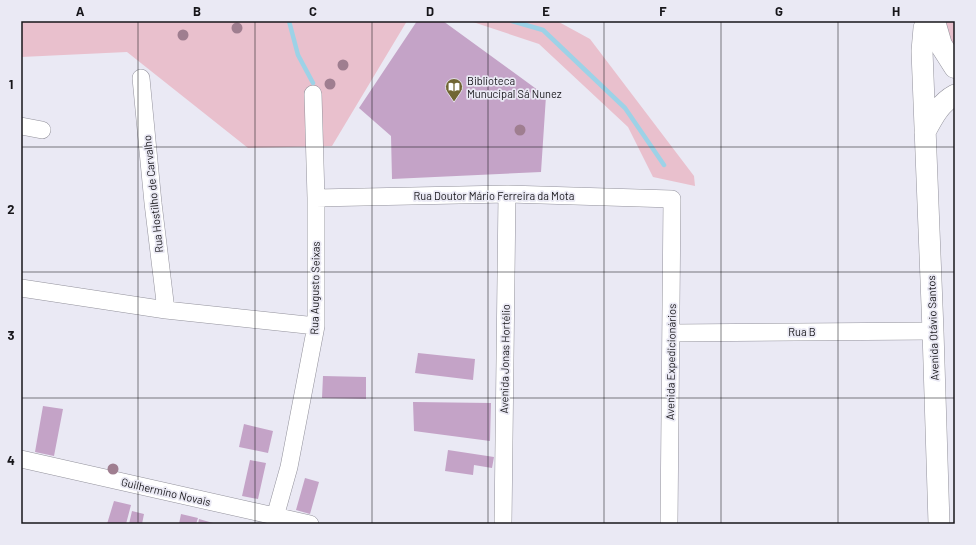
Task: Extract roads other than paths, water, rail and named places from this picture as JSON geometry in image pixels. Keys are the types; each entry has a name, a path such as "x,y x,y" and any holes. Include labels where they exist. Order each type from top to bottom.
{"main road":[{"path":"934,21 941,45 955,67"}],"street":[{"name":"Avenida Otávio Santos","path":"927,21 924,28 922,51 939,524"},
{"name":"Rua Hostilho de Carvalho","path":"141,78 153,203 166,310"},
{"name":"Rua Augusto Seixas","path":"273,521 289,467 316,326 316,198 313,94"},
{"path":"925,132 941,105 955,94"},
{"path":"21,126 42,130"},
{"name":"Rua Doutor Mário Ferreira da Mota","path":"316,198 507,194 672,199"},
{"name":"Avenida Jonas Hortélio","path":"504,524 507,194"},
{"name":"Avenida Expedicionários","path":"669,524 672,333 672,199"},
{"path":"21,288 166,310 316,326"},
{"name":"Rua B","path":"672,333 933,331"},
{"name":"Guilhermino Novais","path":"21,459 273,521 310,524"}],"waterway":[{"path":"289,21 298,55 313,83"},
{"path":"512,21 543,30 625,108 664,165"}],"place":[{"name":"Biblioteca Munucipal Sá Nunez","path":"454,102"}]}
